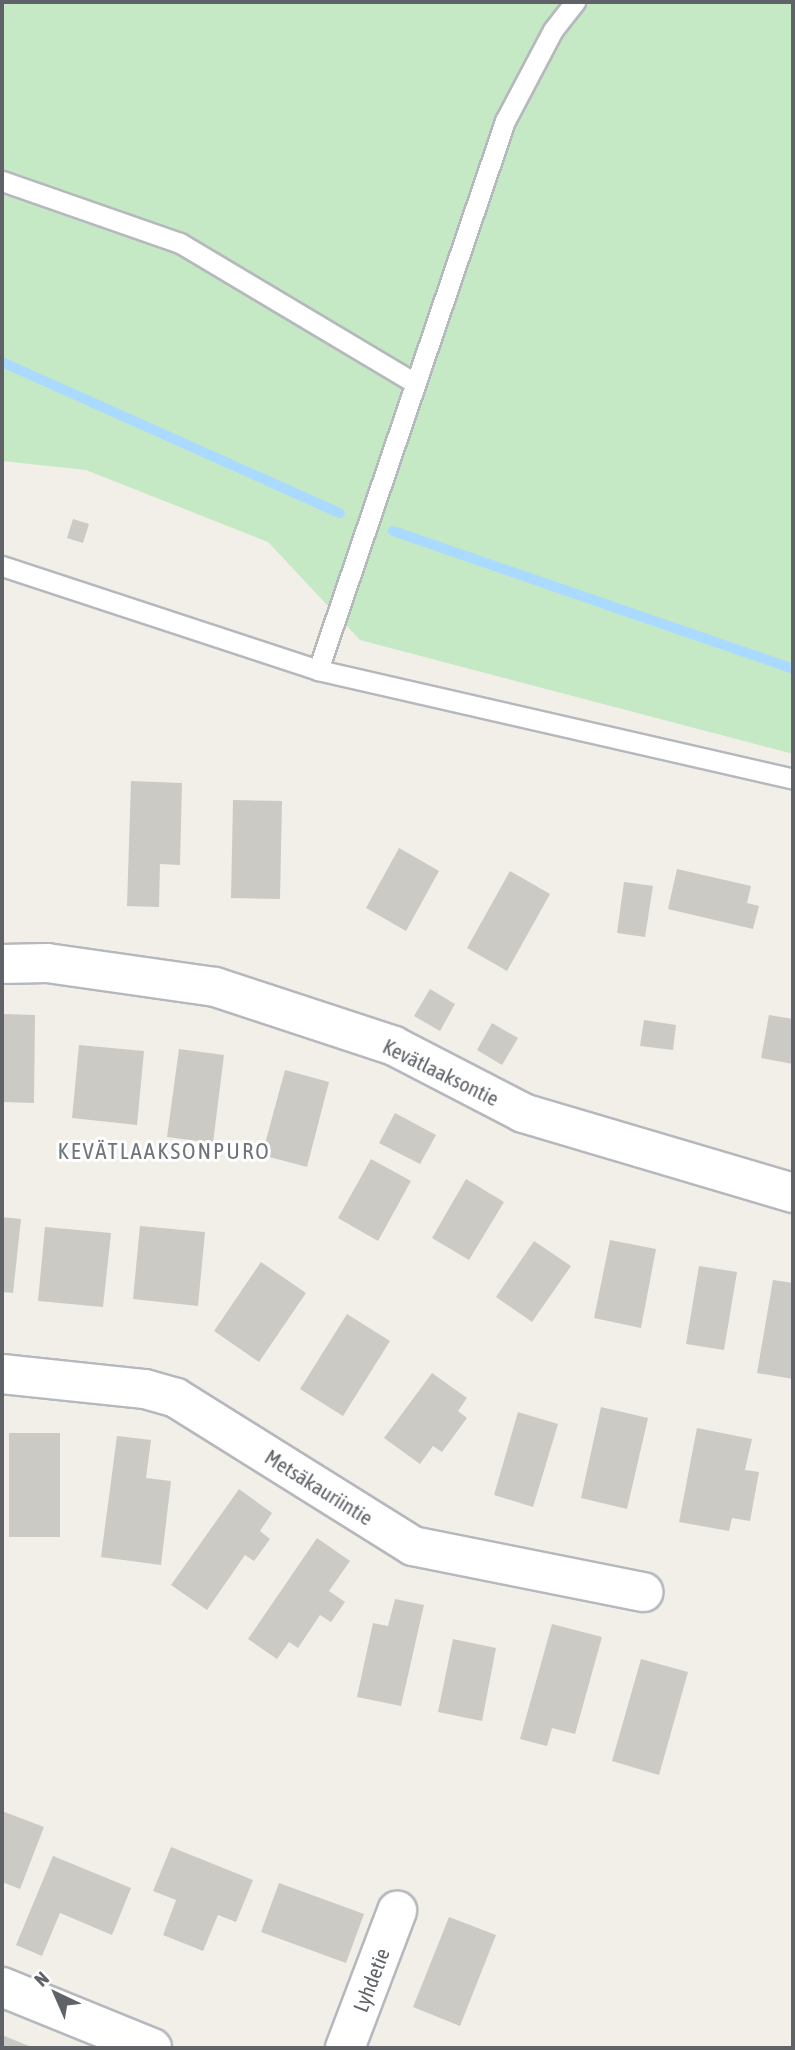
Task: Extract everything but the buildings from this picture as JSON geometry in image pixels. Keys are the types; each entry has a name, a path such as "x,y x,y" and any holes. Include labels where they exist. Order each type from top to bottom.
{"street":[{"name":"Kevätlaaksontie","path":"2,964 47,963 215,987 394,1046 523,1113 793,1193"},
{"name":"Metsäkauriintie","path":"2,1374 145,1389 176,1398 412,1546 643,1592"},
{"name":"Lyhdetie","path":"345,2048 397,1911"},
{"path":"2,1987 152,2048"}],"lane":[{"path":"318,670 413,382 505,121 553,30 575,2"},
{"path":"2,181 180,243 413,382"},
{"path":"2,566 318,670 793,779"}],"green space":[{"path":"2,2 793,2 793,754 360,640 268,542 86,470 2,461"}],"waterway":[{"path":"2,362 340,513"},
{"path":"393,531 793,669"}],"district":[{"name":"KEVÄTLAAKSONPURO","path":"164,1151"}]}
